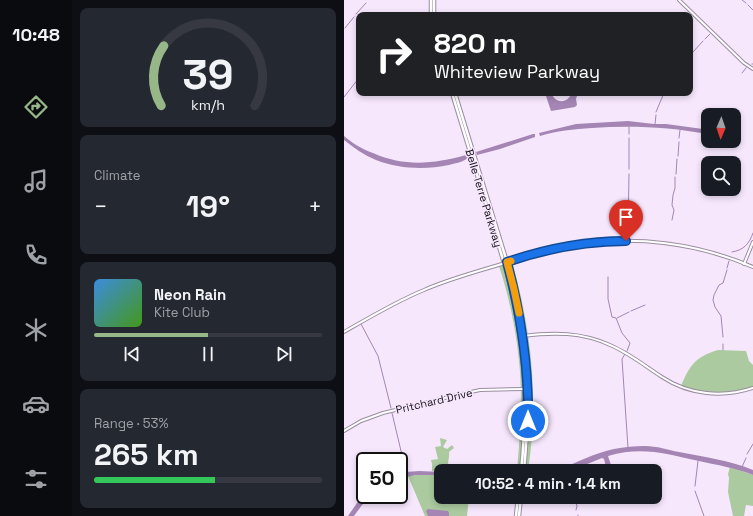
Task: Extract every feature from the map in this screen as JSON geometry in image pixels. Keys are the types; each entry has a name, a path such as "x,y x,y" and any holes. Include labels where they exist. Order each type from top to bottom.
{"main road":[{"path":"432,12 433,0"},
{"name":"Belle Terre Parkway","path":"454,96 514,289 522,336 526,389 527,434 525,464"},
{"name":"Belle Terre Parkway","path":"521,464 526,389"},
{"path":"517,516 518,504"},
{"path":"517,516 520,504"}],"street":[{"path":"678,0 691,12"},
{"path":"693,14 753,70"},
{"path":"344,332 400,301 442,283 538,253 571,245 626,241 657,242 686,246 716,254 753,267"},
{"path":"744,264 753,242"},
{"path":"522,336 561,333 597,340 625,352 672,383 698,392 726,394 753,388"},
{"name":"Pritchard Drive","path":"344,431 361,421 383,413 453,396 480,390 526,389"}],"green space":[{"path":"512,262 525,317 532,373 533,425 529,464 525,464 528,436 527,362 515,287 509,265"},
{"path":"502,265 504,267 510,287 520,339 524,396 521,464 518,464 521,402 519,361 512,313 499,266"},
{"path":"718,350 746,351 749,361 753,365 753,387 743,390 709,392 681,386 687,372 694,363 704,356"},
{"path":"440,438 447,440 443,447 447,449 452,445 454,448 449,452 448,464 434,464 434,471 432,471 431,460 438,459 435,447 441,446"},
{"path":"730,467 753,475 753,506 746,505 744,516 733,516 728,492 728,474"},
{"path":"434,475 434,504 468,504 467,516 425,516 408,476"}],"shaded area":[{"path":"546,96 552,96 559,101 564,101 570,96 577,96 577,105 575,107 551,111"},
{"path":"628,121 701,129 701,133 665,128 635,127 579,129 540,136 539,133 576,124"},
{"path":"535,134 535,137 477,155 476,152"},
{"path":"344,136 365,150 396,160 419,163 466,155 469,157 460,162 440,167 403,167 385,163 367,156 344,140"},
{"path":"626,447 658,447 716,459 753,470 753,475 720,465 643,451 608,456 611,464 605,464 604,459 602,458 587,464 572,464 600,453"},
{"path":"408,472 434,472 434,475 415,475 408,477"},
{"path":"356,504 363,504 354,516 348,516"},
{"path":"428,509 448,511 449,516 428,516 426,511"}],"waterway":[{"path":"742,0 746,3"},
{"path":"358,12 366,3"},
{"path":"748,5 753,10"},
{"path":"345,28 354,17"},
{"path":"705,39 710,34"},
{"path":"693,52 703,41"},
{"path":"742,73 746,68"},
{"path":"344,97 356,82"},
{"path":"656,112 663,96"},
{"path":"655,124 656,115"},
{"path":"629,127 629,134"},
{"path":"679,138 680,130"},
{"path":"629,138 629,169"},
{"path":"678,156 679,142"},
{"path":"676,174 677,159"},
{"path":"628,232 629,174"},
{"path":"672,220 674,210 672,205 675,177"},
{"path":"732,252 740,250 746,246 753,233"},
{"path":"727,268 729,261"},
{"path":"723,337 721,316 715,307 713,300 719,285 723,283 727,270"},
{"path":"608,277 608,299 612,317 616,318 622,333 630,343 627,351"},
{"path":"631,311 645,305"},
{"path":"617,318 629,312"},
{"path":"361,324 378,356 391,408"},
{"path":"723,344 723,350"},
{"path":"625,354 622,359 628,448"},
{"path":"392,413 401,452"},
{"path":"747,454 753,444"},
{"path":"742,467 746,458"},
{"path":"695,486 698,461"},
{"path":"695,491 704,516"},
{"path":"576,504 576,510"}],"slow traffic":[{"path":"511,261 507,262 519,313"}],"route":[{"path":"528,421 527,371 523,336 520,315 507,262 571,245 626,241"}]}
